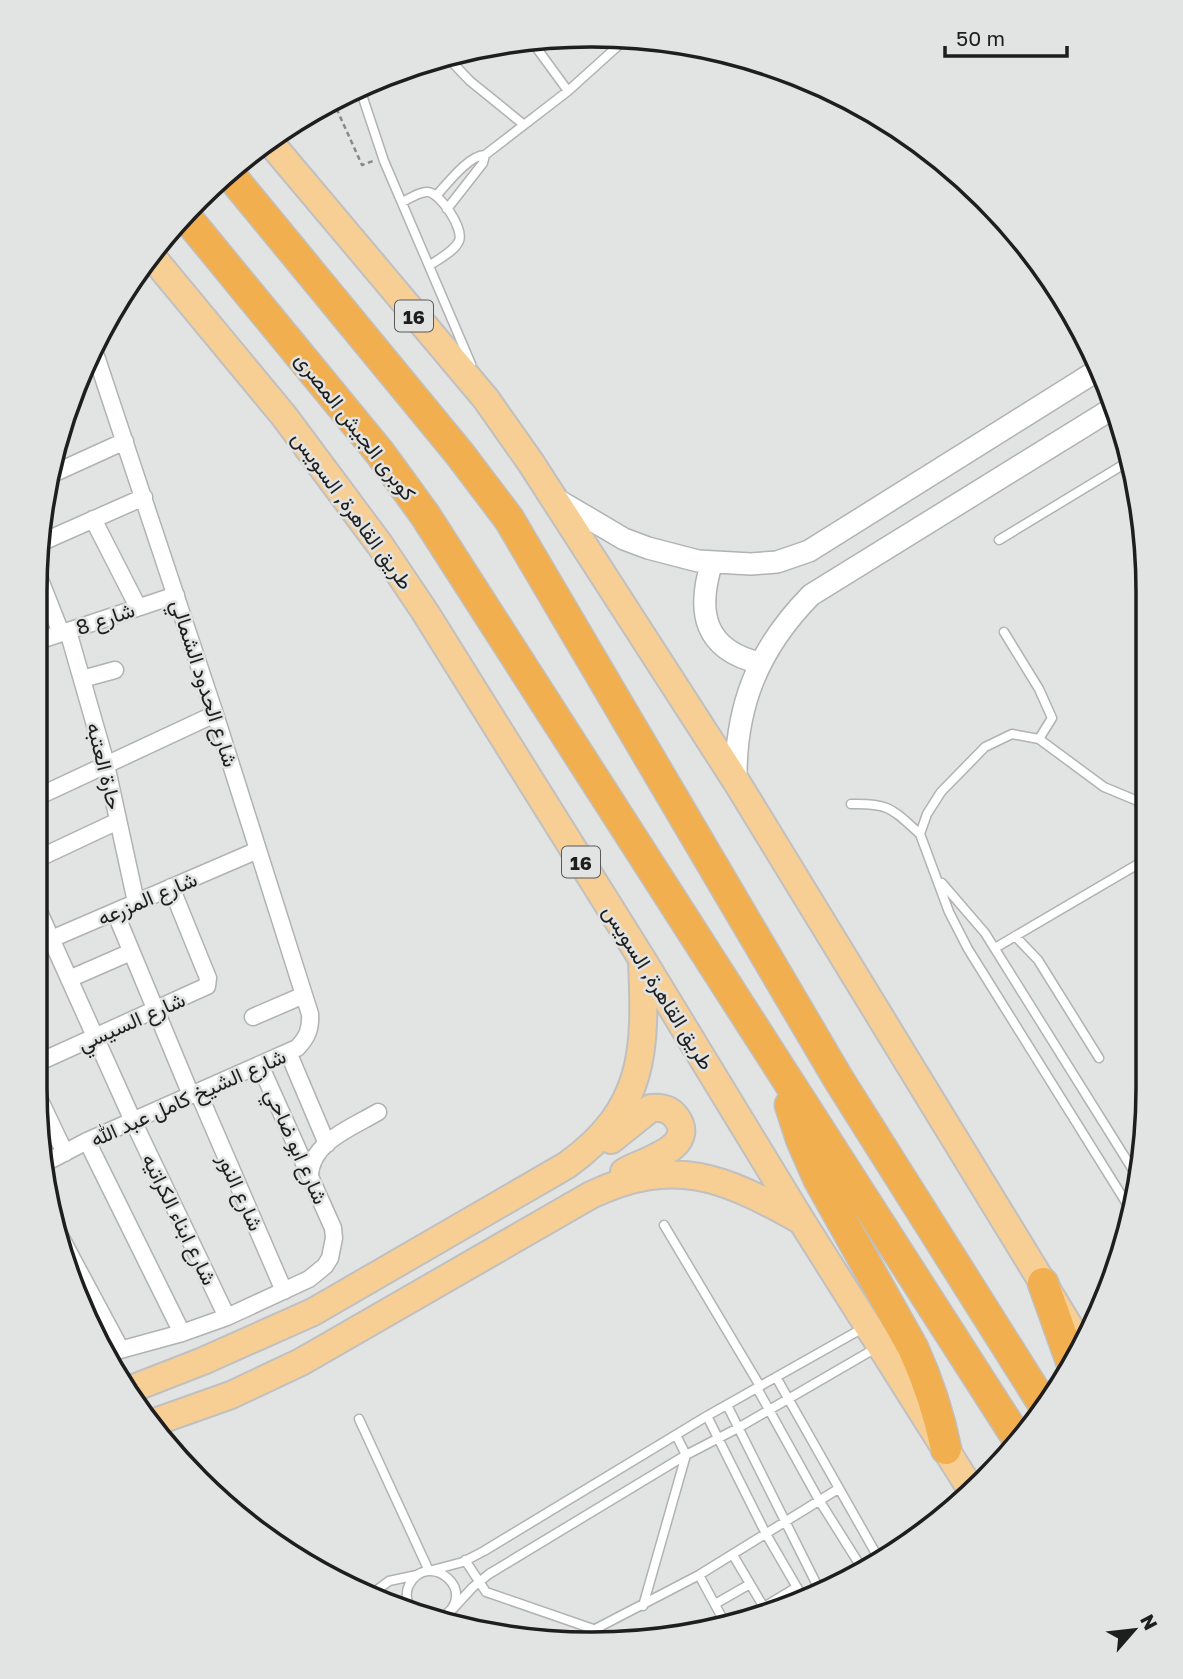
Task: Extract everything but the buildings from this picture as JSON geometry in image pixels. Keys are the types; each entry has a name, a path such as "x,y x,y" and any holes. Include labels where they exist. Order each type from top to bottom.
{"highway":[{"name":"16","path":"235,181 485,485 524,542 839,1080 1039,1397"},
{"name":"كوبرى الجيش المصرى","path":"191,223 380,453 425,515 782,1074"},
{"name":"16","path":"782,1074 1013,1431"},
{"name":"16","path":"782,1074 793,1118 819,1180 913,1348 924,1373 934,1398 946,1449"},
{"name":"16","path":"1043,1283 1068,1351"}],"main road":[{"name":"16","path":"276,149 486,399 552,496 736,781 1076,1336"},
{"name":"طريق القاهرة, السويس","path":"158,263 285,416 380,545 461,668 801,1220 966,1482"},
{"path":"137,1387 203,1361 313,1311 567,1166 583,1154 609,1127 625,1103 636,1077 644,1030 642,959"},
{"path":"161,1420 231,1395 302,1362 608,1187 632,1167 675,1146 680,1128 675,1115 664,1108 651,1108 608,1142 583,1154"},
{"path":"608,1187 659,1175 695,1175 746,1190 801,1220"}],"street":[{"name":"شارع الحدود الشمالي","path":"98,362 215,714 310,1014"},
{"path":"552,496 624,538 673,555 712,562 777,562 809,551 1090,375"},
{"path":"736,781 738,732 743,708 760,663 782,626 811,595 1105,413"},
{"path":"62,470 125,441"},
{"path":"50,538 144,496"},
{"path":"93,519 138,607"},
{"path":"712,562 703,600 710,630 731,652 760,663"},
{"name":"حارة العتبه","path":"47,594 82,679 106,765 136,902"},
{"name":"شارع 8","path":"47,638 176,595"},
{"path":"82,679 115,670"},
{"path":"47,789 106,765 215,714"},
{"path":"47,854 118,821"},
{"name":"شارع المزرعه","path":"47,941 258,850"},
{"name":"شارع السيسي","path":"47,1059 201,990 208,982 171,887"},
{"name":"شارع النور","path":"115,912 156,1010 284,1291"},
{"name":"شارع ابناء الكراتيه","path":"47,930 133,1121 227,1317"},
{"path":"69,979 131,951"},
{"path":"253,1017 304,995"},
{"name":"شارع الشيخ كامل عبد الله","path":"52,1159 87,1141 288,1052 304,1042 311,1024 310,1014"},
{"path":"288,1052 327,1144"},
{"name":"شارع ابو ضاحي","path":"260,1065 333,1228 333,1248 325,1266 309,1279 284,1291"},
{"path":"310,1177 313,1157 327,1144 378,1112"},
{"path":"48,1117 65,1153"},
{"path":"87,1141 182,1334"},
{"path":"92,1303 115,1350 182,1334 284,1291"}],"lane":[{"path":"436,196 477,156 485,155 568,91 616,48"},
{"path":"538,50 568,91"},
{"path":"455,65 523,124"},
{"path":"362,98 383,157 486,399"},
{"path":"447,209 483,163 485,155"},
{"path":"402,202 426,191 436,196 459,225 460,239 452,250 429,266"},
{"path":"999,540 1121,466"},
{"path":"1004,632 1039,690 1052,718 1039,739"},
{"path":"920,834 927,814 941,792 985,747 1012,734 1039,739 1104,787 1136,800"},
{"path":"851,804 876,803 892,809 920,834 949,912 968,949 1124,1199"},
{"path":"995,948 1136,865"},
{"path":"937,878 985,933 1130,1165"},
{"path":"1015,936 1038,960 1099,1058"},
{"path":"664,1226 858,1562"},
{"path":"380,1588 390,1581 465,1560 776,1377 874,1336"},
{"path":"449,1612 478,1583 686,1455 789,1399 874,1336"},
{"path":"776,1377 875,1552"},
{"path":"727,1405 816,1583"},
{"path":"708,1416 766,1534 799,1590"},
{"path":"359,1419 429,1571"},
{"path":"643,1606 686,1455 676,1435"},
{"path":"591,1632 699,1575 838,1489"},
{"path":"733,1555 762,1604"},
{"path":"465,1560 478,1583 489,1594 596,1630"},
{"path":"429,1571 448,1577 454,1585 454,1605 448,1612"},
{"path":"408,1599 407,1590 417,1575"},
{"path":"699,1575 721,1616"},
{"path":"715,1604 750,1584"},
{"path":"783,1596 797,1587"}],"path":[{"path":"337,110 362,165 383,157"}]}
